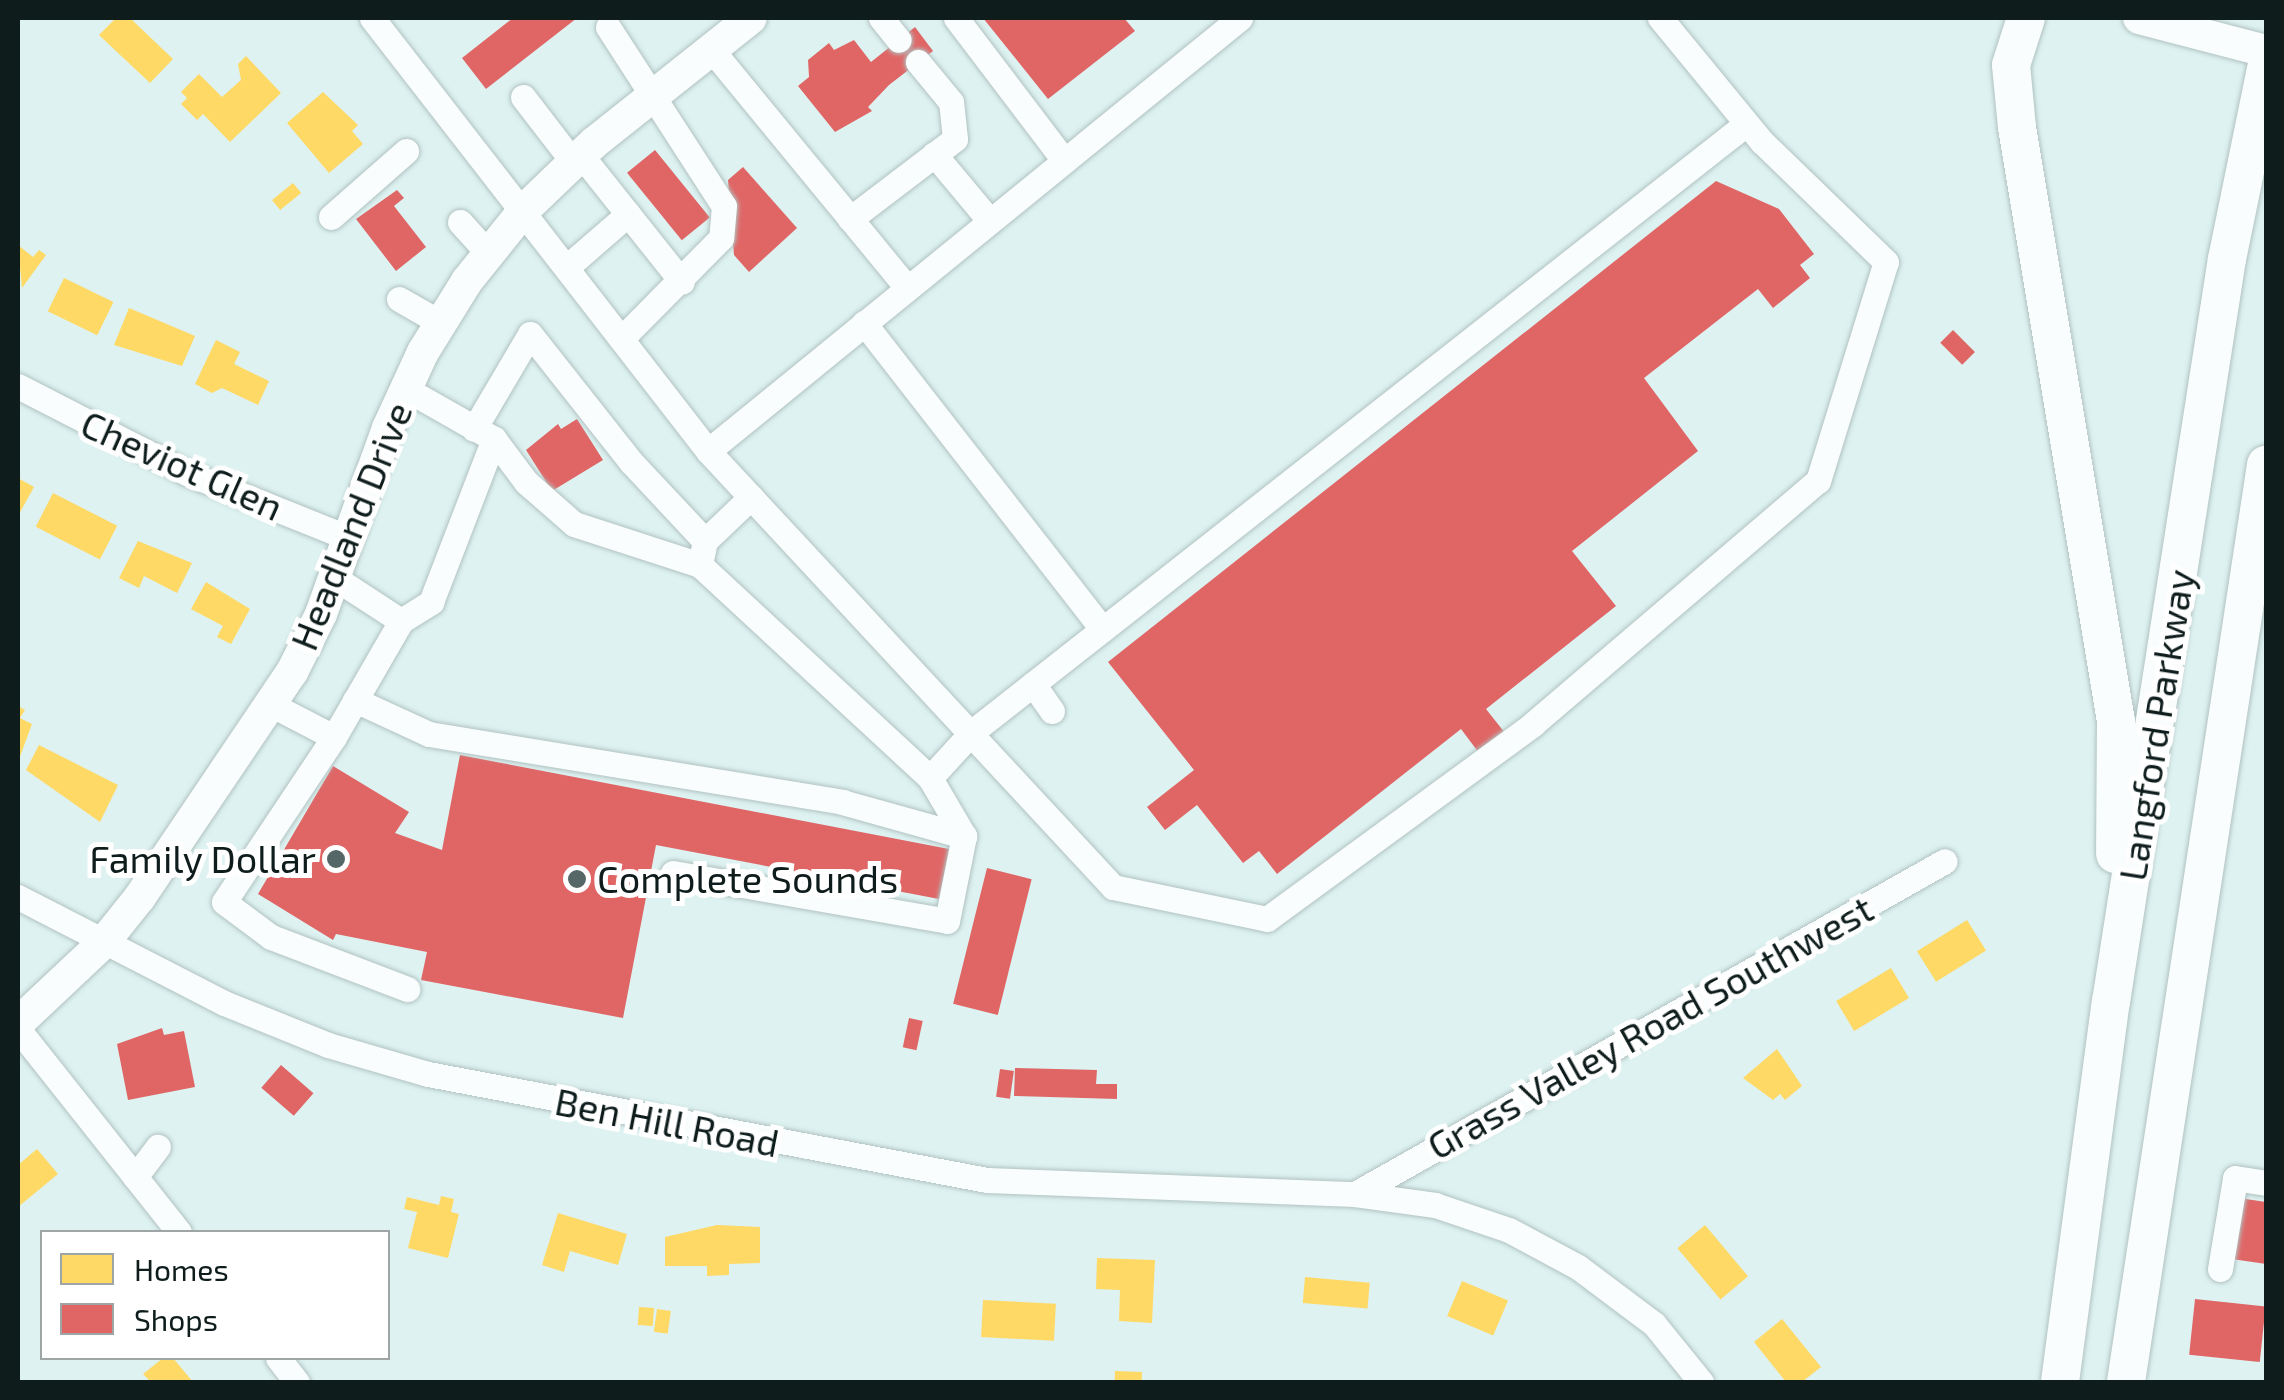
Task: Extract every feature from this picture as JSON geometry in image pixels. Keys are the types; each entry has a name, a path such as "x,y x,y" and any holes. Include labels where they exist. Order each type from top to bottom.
{"highway":[{"path":"2026,18 2010,65 2017,127 2116,721 2111,1002"},
{"name":"Langford Parkway","path":"2060,1382 2111,1002 2227,259 2266,69"},
{"name":"Langford Parkway","path":"2126,1382 2266,465"}],"main road":[{"path":"2140,18 2266,51"},
{"name":"Headland Drive","path":"18,1026 104,942 270,704 322,614 406,389 441,323 488,254 524,210 574,161 725,30"}],"street":[{"path":"372,18 687,426 1113,887 1268,919 1534,724 1818,481 1886,262 1746,124 1660,18"},
{"path":"880,18 899,40"},
{"path":"956,18 1063,159"},
{"path":"708,450 1240,18"},
{"path":"608,28 724,206 721,238 682,282 621,338"},
{"path":"725,30 850,219 907,288"},
{"path":"850,219 955,138 951,102 918,62"},
{"path":"523,98 574,161 628,214 682,282"},
{"path":"930,778 972,732 1746,124"},
{"path":"332,217 406,152"},
{"path":"934,154 989,220"},
{"path":"567,266 628,214"},
{"path":"460,222 488,254"},
{"path":"398,298 441,323"},
{"path":"864,323 1102,629"},
{"path":"407,989 271,937 224,902 334,737 400,620 431,602 484,434 530,334 702,553 930,778 964,836 947,921 673,874"},
{"name":"Cheviot Glen","path":"18,386 187,473 349,538"},
{"path":"406,389 484,434 526,482 574,524 702,553"},
{"path":"702,553 751,497"},
{"path":"334,578 400,620"},
{"path":"1033,684 1052,711"},
{"path":"355,700 428,734 842,802 964,836"},
{"path":"270,704 334,737"},
{"name":"Grass Valley Road Southwest","path":"1354,1194 1945,861"},
{"name":"Ben Hill Road","path":"18,896 224,1003 328,1044 550,1099 987,1180 1354,1194 1435,1206 1509,1230 1578,1266 1654,1324 1701,1382"},
{"path":"18,1026 176,1230"},
{"path":"135,1177 158,1147"},
{"path":"2220,1269 2235,1178 2266,1182"},
{"path":"280,1360 297,1382"}],"building: Homes":[{"path":"116,18 130,18 173,59 150,83 99,35"},
{"path":"246,56 281,93 230,142 203,114 197,120 181,104 187,98 181,92 199,74 222,97 241,80 238,64"},
{"path":"323,92 358,125 352,131 363,144 329,173 287,123"},
{"path":"293,183 301,193 280,210 272,200"},
{"path":"18,245 33,257 39,250 46,255 22,288"},
{"path":"64,278 113,302 97,335 48,311"},
{"path":"129,308 195,336 182,366 114,345"},
{"path":"216,340 240,352 234,364 269,381 258,405 222,388 212,393 195,384"},
{"path":"18,478 34,487 18,516"},
{"path":"53,493 117,526 100,560 36,527"},
{"path":"138,541 192,563 177,593 144,576 139,588 119,578"},
{"path":"206,582 250,609 231,644 217,637 223,626 191,609"},
{"path":"18,706 25,710 20,718 32,724 18,762"},
{"path":"39,745 118,785 100,822 26,770"},
{"path":"1967,920 1986,951 1936,982 1917,951"},
{"path":"1891,968 1909,998 1854,1031 1836,1001"},
{"path":"1777,1049 1802,1086 1785,1100 1780,1094 1773,1100 1743,1078"},
{"path":"37,1149 58,1174 18,1207 18,1165"},
{"path":"441,1196 454,1199 451,1212 459,1214 448,1258 408,1248 417,1212 404,1209 407,1197 439,1205"},
{"path":"558,1213 627,1234 618,1265 570,1251 564,1272 542,1265"},
{"path":"717,1225 760,1227 760,1263 729,1264 729,1275 707,1276 707,1266 665,1266 665,1237"},
{"path":"1705,1225 1748,1276 1720,1299 1677,1248"},
{"path":"1097,1258 1155,1260 1152,1323 1119,1321 1120,1290 1096,1289"},
{"path":"1305,1277 1370,1283 1367,1309 1303,1303"},
{"path":"1462,1281 1508,1301 1493,1336 1447,1316"},
{"path":"983,1300 1056,1304 1054,1341 981,1337"},
{"path":"639,1307 654,1308 653,1326 638,1325"},
{"path":"657,1309 671,1311 668,1334 654,1332"},
{"path":"1782,1319 1821,1367 1802,1382 1786,1382 1754,1342"},
{"path":"160,1360 175,1360 193,1382 151,1382 143,1374"},
{"path":"1115,1371 1142,1372 1142,1382 1115,1382"}],"building: Shops":[{"path":"513,18 577,18 486,89 462,58"},
{"path":"983,18 1124,18 1135,31 1048,99"},
{"path":"915,27 933,51 889,85 868,107 872,111 835,132 798,86 809,77 808,60 829,43 834,50 854,40 871,62"},
{"path":"655,150 710,218 682,240 627,173"},
{"path":"743,167 797,228 749,272 734,255 728,180"},
{"path":"1716,181 1779,209 1814,254 1800,265 1810,278 1773,308 1758,289 1644,378 1698,451 1572,551 1616,606 1486,709 1505,733 1479,753 1461,729 1277,874 1259,851 1243,863 1197,805 1165,830 1147,807 1194,770 1108,662"},
{"path":"397,190 404,198 394,206 426,247 396,271 356,219"},
{"path":"1953,330 1975,352 1962,365 1940,343"},
{"path":"577,419 603,460 552,491 526,450 558,424 561,429"},
{"path":"460,755 949,849 939,899 656,845 623,1018 421,980 427,952 336,934 333,940 258,894 333,766 409,812 395,833 442,850"},
{"path":"987,868 1032,879 998,1015 953,1004"},
{"path":"909,1018 923,1021 916,1050 903,1047"},
{"path":"162,1028 164,1035 184,1031 195,1087 128,1100 117,1044"},
{"path":"281,1065 313,1093 294,1116 261,1088"},
{"path":"1015,1068 1097,1070 1096,1084 1117,1084 1117,1099 1014,1096"},
{"path":"1000,1069 1014,1071 1010,1099 996,1097"},
{"path":"2239,1198 2266,1202 2266,1264 2232,1259"},
{"path":"2195,1299 2266,1306 2260,1362 2189,1355"}],"place":[{"name":"Family Dollar","path":"336,859"},
{"name":"Complete Sounds","path":"577,879"}]}
